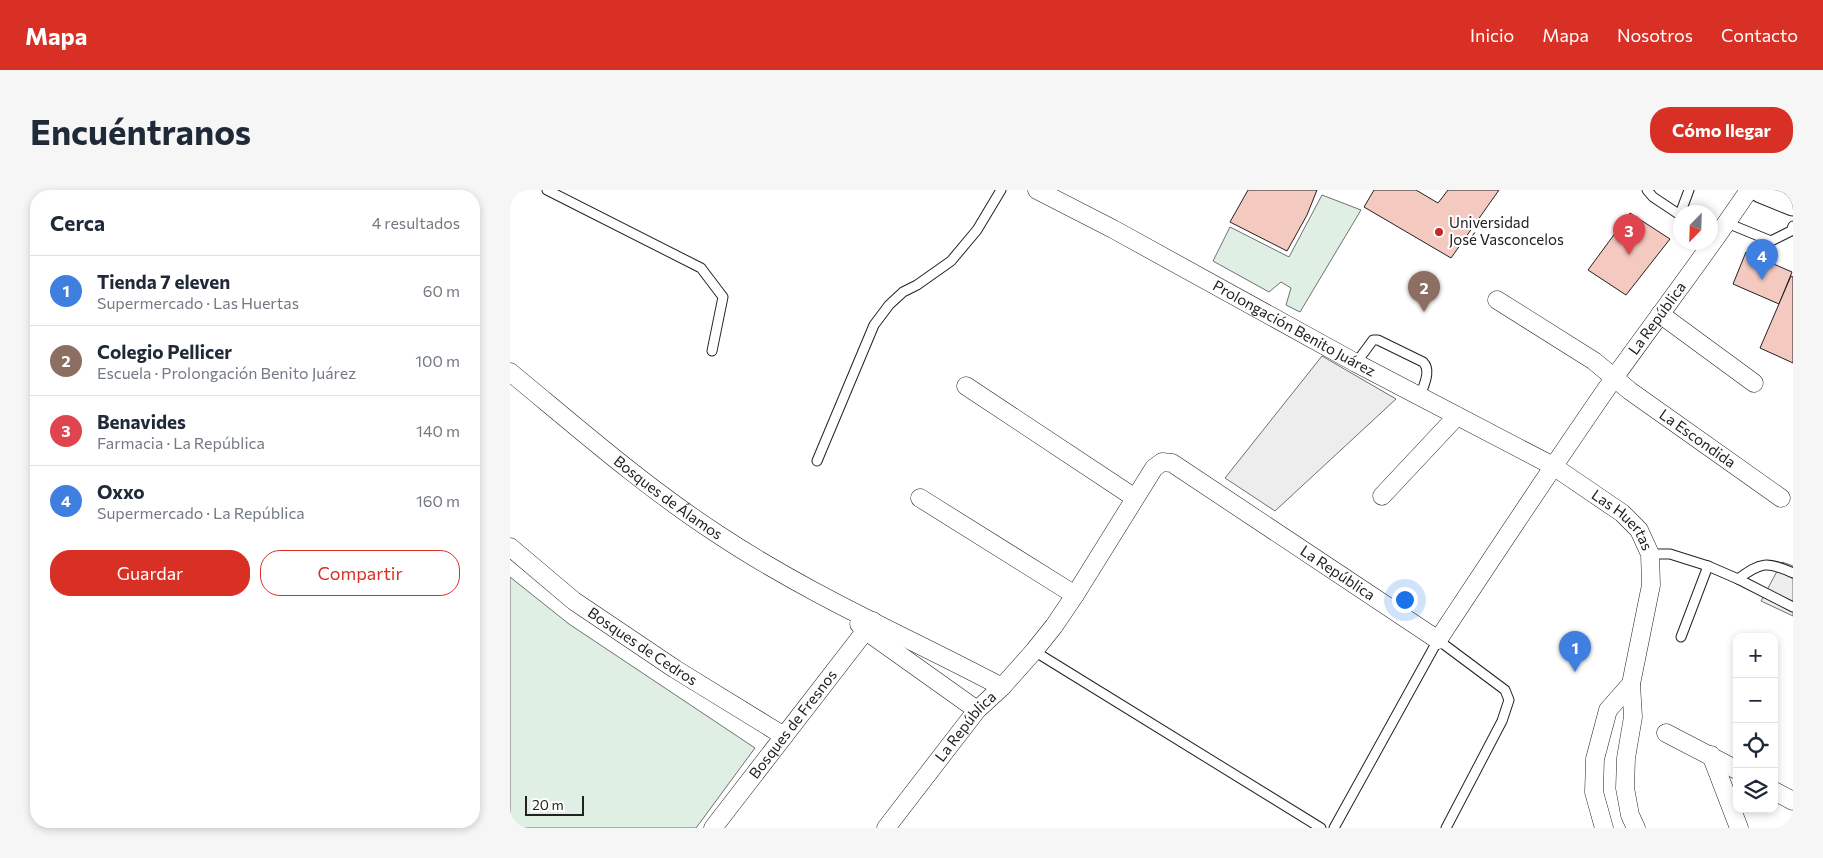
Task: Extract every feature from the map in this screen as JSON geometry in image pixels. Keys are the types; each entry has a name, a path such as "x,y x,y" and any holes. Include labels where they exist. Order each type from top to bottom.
{"main road":[{"path":"1761,190 1793,203"}],"street":[{"name":"Prolongación Benito Juárez","path":"1037,190 1113,229 1356,363 1554,466"},
{"name":"La República","path":"886,828 977,710 1002,687 1034,651 1075,595 1154,468 1162,462 1172,463 1438,640 1614,378 1719,229 1749,190"},
{"name":"La Escondida","path":"1497,300 1594,361 1630,391 1781,498"},
{"path":"1660,314 1754,383"},
{"name":"Bosques de Álamos","path":"510,372 675,506 721,536 839,605 870,626 977,710"},
{"path":"966,386 1135,498"},
{"path":"1382,496 1457,416"},
{"name":"Las Huertas","path":"1554,466 1622,513 1639,530 1650,554 1650,585 1631,684 1633,717 1626,758 1625,788 1630,814 1636,828"},
{"path":"920,498 1075,595"},
{"name":"Bosques de Cedros","path":"510,547 574,601 675,669 784,736"},
{"name":"Bosques de Álamos","path":"870,626 1002,687"},
{"name":"Bosques de Fresnos","path":"713,828 870,626"},
{"path":"1604,828 1594,792 1596,759 1608,710 1631,684"},
{"path":"1666,733 1733,768"},
{"path":"1710,755 1739,828"},
{"path":"1778,793 1793,801"}],"lane":[{"path":"547,190 701,268 724,297 712,351"},
{"path":"817,461 874,325 889,305 903,292 917,285 951,261 977,230 1001,190"},
{"path":"1647,190 1653,197 1673,210"},
{"path":"1683,205 1688,190"},
{"path":"1719,229 1771,241 1791,231 1793,226"},
{"path":"1356,363 1372,340 1378,340 1423,362 1427,366 1428,372 1420,397"},
{"path":"1650,554 1670,554 1708,566 1793,607"},
{"path":"1738,579 1756,566 1768,564 1793,572"},
{"path":"1681,637 1708,566"},
{"path":"1334,828 1438,640 1506,690 1509,700 1502,721 1446,828"},
{"path":"1034,651 1321,828"}],"green space":[{"path":"1322,195 1361,210 1300,312 1286,305 1291,288 1281,282 1269,292 1213,261 1230,227 1289,257"},
{"path":"510,577 569,624 755,748 696,828 510,828"}],"shaded area":[{"path":"1322,356 1396,399 1275,511 1225,478"},
{"path":"1782,562 1793,566 1793,616 1761,601"}],"building":[{"path":"1248,190 1317,190 1307,215 1287,251 1230,222"},
{"name":"Universidad José Vasconcelos","path":"1374,190 1416,190 1438,203 1448,190 1499,190 1451,258 1364,207"},
{"path":"1630,213 1670,239 1626,295 1588,270"},
{"path":"1746,252 1792,272 1779,304 1733,284"},
{"path":"1791,276 1793,277 1793,363 1760,348"}],"place":[{"name":"Universidad José Vasconcelos","path":"1439,232"},
{"name":"Benavides","path":"1629,255"},
{"name":"Oxxo","path":"1762,280"},
{"name":"Colegio Pellicer","path":"1424,312"},
{"name":"Tienda 7 eleven","path":"1575,672"}]}
